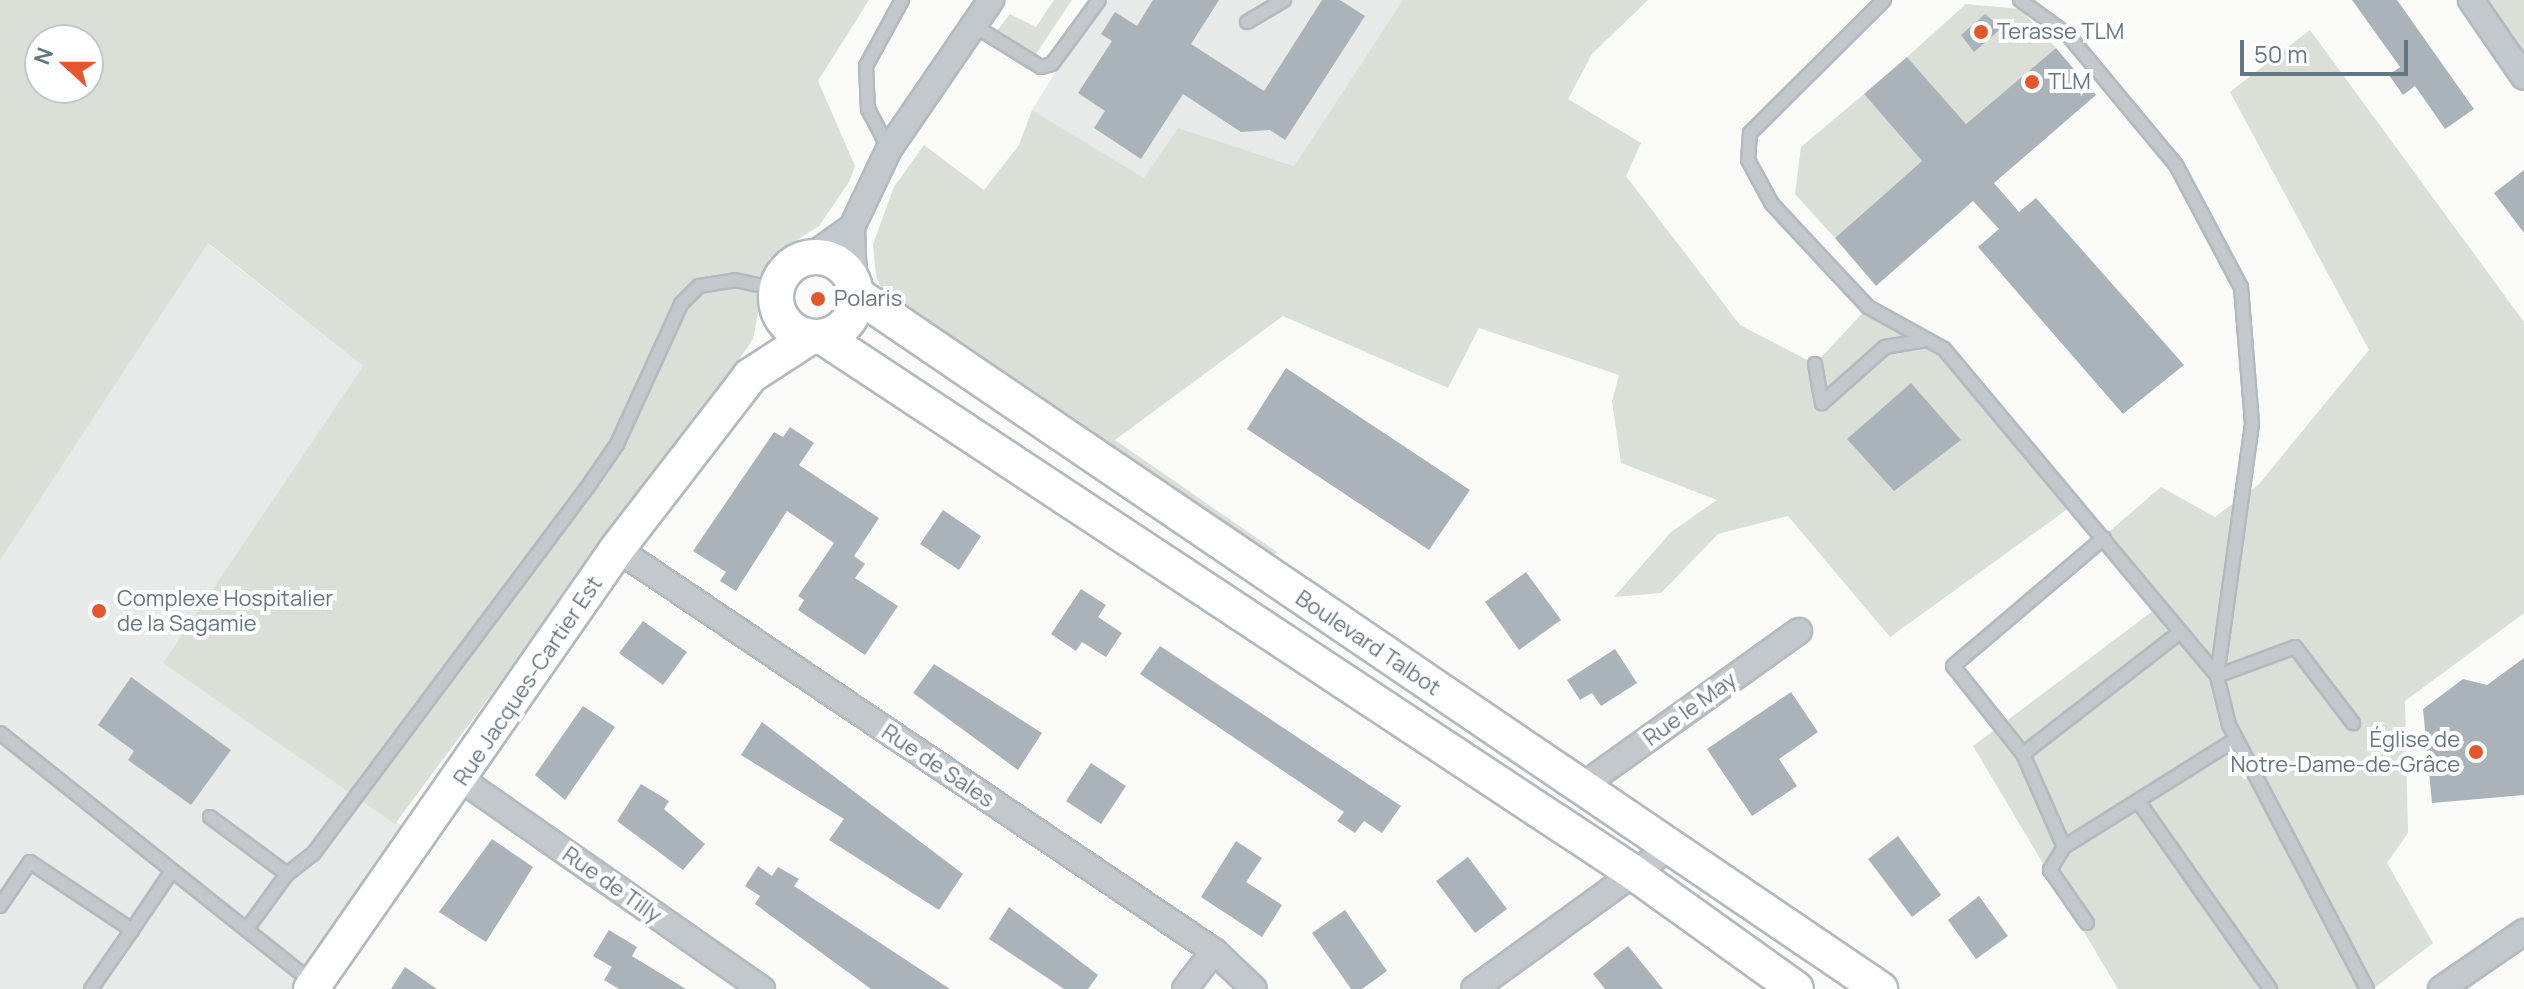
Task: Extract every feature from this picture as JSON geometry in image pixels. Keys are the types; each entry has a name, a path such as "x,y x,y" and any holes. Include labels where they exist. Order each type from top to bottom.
{"main road":[{"path":"810,257 838,263 855,288 849,320 816,337 786,323 777,295 785,272 810,257"},
{"name":"Boulevard Talbot","path":"855,288 1880,989"},
{"name":"Rue Jacques-Cartier Est","path":"313,986 462,780 617,549 750,376 777,295"},
{"name":"Boulevard Talbot","path":"816,337 1634,873 1796,989"},
{"name":"Rue Jacques-Cartier Est","path":"750,376 816,337"}],"street":[{"path":"855,288 852,227 889,149 991,0"},
{"path":"2471,0 2524,77"},
{"path":"810,257 852,227"},
{"name":"Rue de Sales","path":"617,549 1214,951 1254,989"},
{"name":"Rue le May","path":"1581,787 1799,631"},
{"name":"Rue de Tilly","path":"462,780 762,989"},
{"path":"1474,989 1670,847"},
{"path":"2441,989 2524,932"},
{"path":"1185,989 1214,951"}],"lane":[{"path":"889,149 868,109 866,66 902,0"},
{"path":"973,25 1041,67 1052,64 1099,0"},
{"path":"1247,22 1284,0"},
{"path":"1884,0 1750,133 1748,160 1772,204 1822,265 1868,307 1944,349 2217,676 2236,739 2367,989"},
{"path":"2020,0 2068,35 2176,165 2241,287 2252,424 2217,676"},
{"path":"246,930 287,874 313,854 591,482 617,444 681,304 699,286 735,280 777,295"},
{"path":"1815,364 1822,403 1885,347 1927,340"},
{"path":"2064,847 2023,754 1953,666 2104,538"},
{"path":"2023,754 2180,632"},
{"path":"2217,676 2295,647 2353,723"},
{"path":"0,733 313,986"},
{"path":"2087,923 2050,870 2064,847 2236,739"},
{"path":"2138,801 2270,989"},
{"path":"210,817 287,874"},
{"path":"0,906 30,862 132,930"},
{"path":"91,989 172,871"}],"shaded area":[{"path":"0,0 869,0 818,81 855,166 849,182 819,226 769,258 753,339 395,824 163,663 363,366 208,243 0,560"},
{"path":"1054,0 1072,0 1032,60 992,37 1010,14 1036,27"},
{"path":"1100,0 1403,0 1294,166 1178,128 1144,179 1032,110"},
{"path":"1403,0 1648,0 1592,54 1568,99 1641,143 1626,176 1740,325 1815,364 1868,307 1944,349 2076,503 1890,637 1788,516 1718,534 1661,593 1614,597 1671,532 1717,500 1621,463 1612,401 1619,375 1479,328 1448,388 1283,316 1115,440 1277,552 1264,563 889,306 876,276 873,244 894,187 924,145 984,190 1019,145 1032,110 1144,178 1178,128 1294,166"},
{"path":"2471,0 2524,0 2524,77"},
{"path":"1966,4 2020,9 2056,48 1966,124 1907,57"},
{"path":"2310,30 2524,322 2524,613 2405,701 2408,833 2387,863 2433,943 2373,989 2118,989 1973,746 2158,607 2104,536 2161,487 2215,517 2259,484 2369,350 2230,92"},
{"path":"1864,94 1922,161 1835,238 1795,194 1801,147"},
{"name":"Complexe Hospitalier de la Sagamie","path":"207,243 363,366 163,663 420,838 311,989 0,989 0,559"}],"building":[{"path":"1153,0 1219,0 1191,44 1264,91 1322,0 1340,0 1365,16 1285,140 1270,130 1241,132 1183,94 1141,159 1094,128 1105,111 1078,93 1112,41 1101,34 1115,12 1137,26"},
{"path":"2352,0 2397,0 2474,109 2445,129 2415,86 2403,95 2389,75 2400,67"},
{"name":"Terasse TLM","path":"1985,14 2002,28 1974,52 1961,35"},
{"path":"2056,48 2096,95 1994,183 2019,212 2036,198 2184,365 2123,414 1978,247 1999,229 1973,201 1876,286 1835,238 1922,161 1864,94 1907,57 1966,124"},
{"path":"2524,170 2524,233 2494,193"},
{"path":"1286,368 1470,490 1429,550 1247,429"},
{"path":"1911,383 1961,440 1894,491 1847,439"},
{"path":"790,427 814,443 799,465 879,518 854,556 865,564 855,578 898,606 865,655 798,610 804,600 798,596 834,543 787,511 736,591 720,581 726,572 693,551 774,432 783,437"},
{"path":"943,510 981,536 959,570 920,544"},
{"path":"1526,572 1561,620 1519,650 1485,602"},
{"path":"1081,589 1106,605 1098,617 1122,633 1106,657 1082,642 1076,651 1051,634"},
{"path":"643,621 687,652 663,685 619,653"},
{"path":"1160,646 1401,806 1382,833 1364,821 1355,833 1337,821 1344,812 1140,674"},
{"path":"1615,649 1637,683 1601,706 1592,693 1580,700 1567,680"},
{"name":"Église de Notre-Dame-de-Grâce","path":"2524,658 2524,795 2432,803 2423,709 2463,679 2487,685"},
{"path":"934,664 1042,733 1018,770 913,693"},
{"path":"131,677 231,750 191,805 128,760 134,751 98,725"},
{"path":"1791,692 1818,732 1779,759 1797,786 1752,816 1707,749"},
{"path":"583,706 615,727 565,800 535,775"},
{"path":"762,722 963,874 939,910 829,840 844,819 741,755"},
{"path":"1091,763 1126,786 1101,824 1066,801"},
{"path":"641,784 669,801 664,809 705,844 683,870 617,821"},
{"path":"1898,836 1941,895 1912,917 1868,859"},
{"path":"492,839 533,867 486,942 439,912"},
{"path":"1236,841 1262,858 1246,882 1282,905 1262,937 1201,897"},
{"path":"1468,857 1507,909 1475,933 1436,881"},
{"path":"758,866 772,876 778,867 799,879 794,886 950,989 871,989 755,904 760,896 745,886"},
{"path":"1979,896 2008,936 1976,959 1948,920"},
{"path":"1009,907 1098,975 1088,989 1064,989 989,939"},
{"path":"1345,910 1387,971 1362,989 1351,989 1312,933"},
{"path":"609,930 637,947 632,956 686,989 619,989 604,980 612,967 593,956"},
{"path":"1628,946 1663,989 1605,989 1593,974"},
{"path":"405,967 437,989 391,989"}],"place":[{"name":"Terasse TLM","path":"1981,32"},
{"name":"TLM","path":"2032,82"},
{"name":"Polaris","path":"818,299"},
{"name":"Complexe Hospitalier de la Sagamie","path":"99,611"},
{"name":"Église de Notre-Dame-de-Grâce","path":"2476,752"}]}
